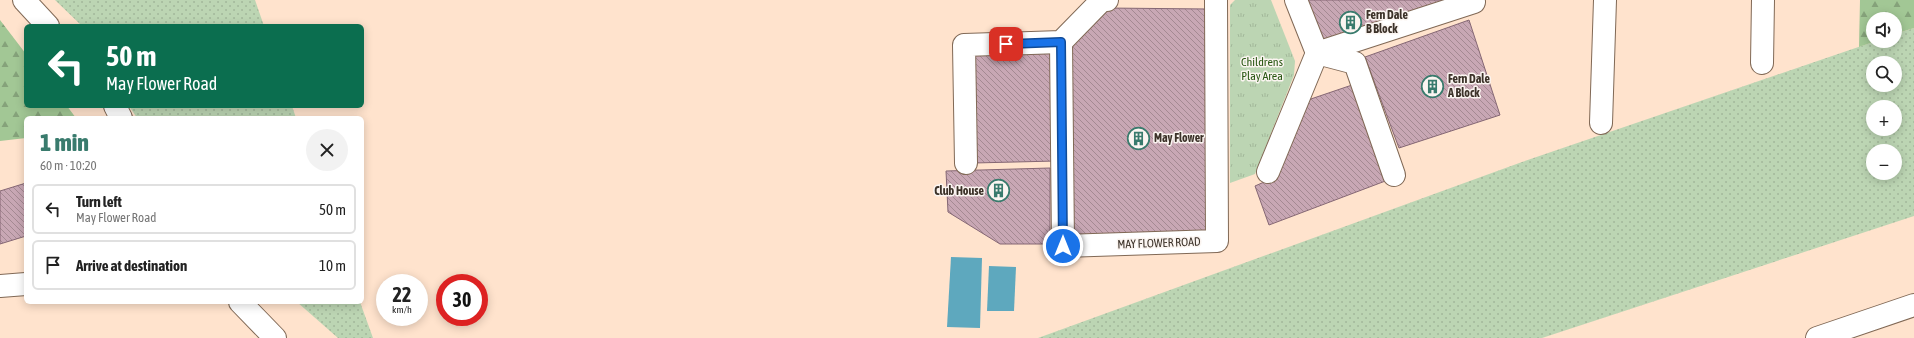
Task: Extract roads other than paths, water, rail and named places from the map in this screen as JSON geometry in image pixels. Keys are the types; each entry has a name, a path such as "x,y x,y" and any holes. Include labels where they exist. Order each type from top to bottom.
{"street":[{"path":"24,0 46,24"},
{"path":"966,163 964,45 1061,42 1102,0 1107,0"},
{"name":"MAY FLOWER ROAD","path":"1061,42 1063,246 1217,241 1216,0"},
{"path":"1268,172 1317,53 1296,0"},
{"path":"1601,123 1605,0"},
{"path":"1762,63 1763,0"},
{"path":"1317,53 1474,2"},
{"path":"1317,53 1355,63 1394,175"},
{"path":"0,286 24,284"},
{"path":"242,304 275,338"},
{"path":"1817,338 1914,305"}],"water":[{"path":"951,257 982,258 980,328 947,327"},
{"path":"989,266 1016,267 1014,311 987,311"}],"place":[{"name":"Fern Dale B Block","path":"1350,22"},
{"name":"Fern Dale A Block","path":"1433,86"},
{"name":"May Flower","path":"1139,138"},
{"name":"Club House","path":"999,191"}],"park label":[{"name":"Childrens Play Area","path":"1262,69"}]}
